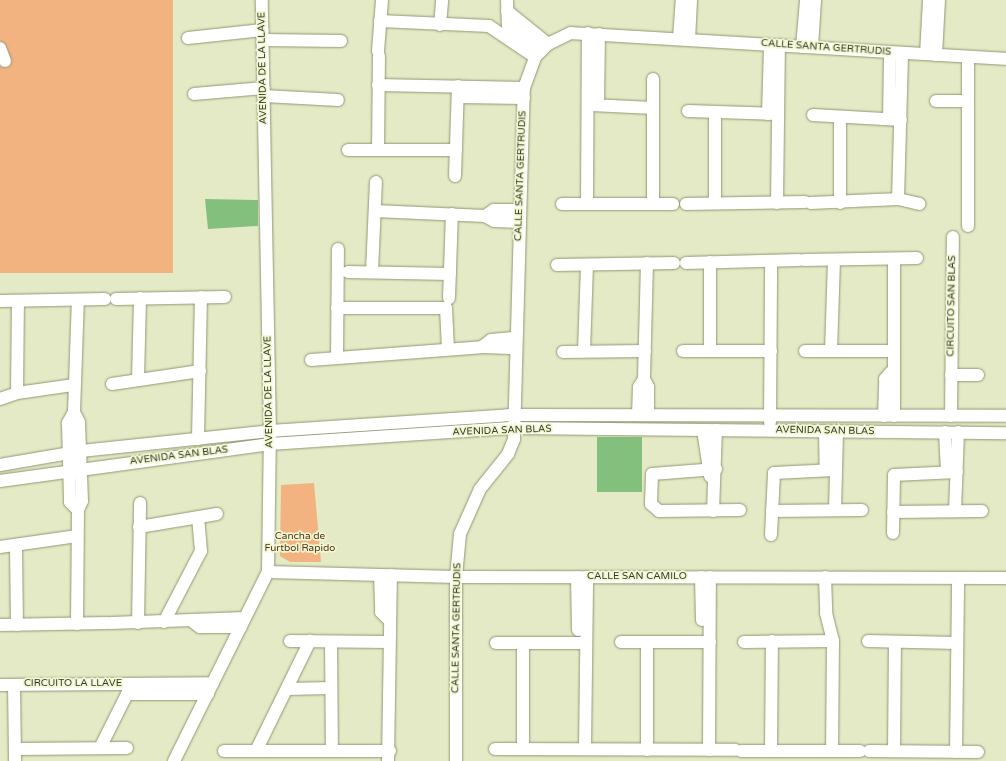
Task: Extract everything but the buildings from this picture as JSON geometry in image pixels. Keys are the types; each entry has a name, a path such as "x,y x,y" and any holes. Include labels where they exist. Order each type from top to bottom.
{"street":[{"name":"AVENIDA DE LA LLAVE","path":"174,761 268,572 270,431 262,0"},
{"path":"378,150 378,53 382,0"},
{"path":"440,25 442,0"},
{"path":"682,0 684,39"},
{"path":"684,39 691,0"},
{"path":"806,0 807,47"},
{"path":"807,47 815,0"},
{"path":"929,0 931,55"},
{"path":"931,55 939,0"},
{"path":"507,5 538,54"},
{"path":"380,21 479,27 538,54"},
{"name":"CALLE SANTA GERTRUDIS","path":"456,761 456,577 460,534 480,489 508,454 513,428 524,93 538,54 571,33 1006,59"},
{"path":"587,204 593,105 593,34"},
{"path":"188,38 263,35 341,41"},
{"path":"774,45 773,114 777,203"},
{"path":"0,48 5,61"},
{"path":"896,53 895,119 898,199"},
{"path":"968,57 968,226"},
{"path":"653,79 653,204"},
{"path":"378,85 458,92 524,93"},
{"path":"194,94 264,92 338,100"},
{"path":"455,176 458,92"},
{"path":"936,101 968,101"},
{"path":"593,105 653,108"},
{"path":"688,111 773,114"},
{"path":"715,112 715,203"},
{"path":"813,115 895,119"},
{"path":"840,116 840,203"},
{"path":"348,150 456,150"},
{"path":"372,272 376,182"},
{"path":"686,204 840,203 898,199 919,204"},
{"path":"562,204 673,204"},
{"path":"374,211 485,216 494,210 520,216"},
{"path":"449,298 452,214"},
{"name":"CIRCUITO SAN BLAS","path":"950,416 953,237"},
{"path":"337,358 338,249"},
{"path":"557,265 916,258"},
{"path":"889,416 894,259"},
{"path":"831,351 834,260"},
{"path":"766,431 766,351 771,261"},
{"path":"710,262 710,351"},
{"path":"643,415 648,387 644,379 647,264"},
{"path":"584,351 587,265"},
{"path":"348,272 450,274"},
{"path":"198,439 201,297"},
{"path":"0,301 225,297"},
{"path":"138,380 140,298"},
{"path":"77,624 78,510 70,502 76,469 75,452 79,422 74,412 78,300"},
{"path":"17,393 18,301"},
{"path":"337,308 446,308 448,349"},
{"path":"311,360 482,347 491,340 516,343"},
{"path":"563,352 645,351"},
{"path":"683,351 766,351"},
{"path":"805,351 891,351"},
{"path":"112,384 200,371"},
{"path":"951,375 978,375"},
{"path":"0,399 17,393 74,385"},
{"name":"AVENIDA SAN BLAS","path":"0,465 75,452 270,431 513,414 1006,416"},
{"name":"AVENIDA SAN BLAS","path":"0,481 76,469 270,444 513,428 1006,433"},
{"path":"703,430 714,484 713,511"},
{"path":"711,469 716,430"},
{"path":"825,431 835,510"},
{"path":"830,470 838,431"},
{"path":"945,432 952,472 955,511"},
{"path":"952,472 958,432"},
{"path":"711,469 652,474 651,504 659,511 740,510"},
{"path":"771,535 774,473 830,470"},
{"path":"893,533 894,475 952,472"},
{"path":"138,623 140,503"},
{"path":"772,511 862,510"},
{"path":"893,512 982,511"},
{"path":"139,527 217,514"},
{"path":"164,622 201,551 198,517"},
{"path":"0,547 16,546 77,536"},
{"path":"16,546 17,625"},
{"name":"CALLE SAN CAMILO","path":"268,572 456,577 1006,578"},
{"path":"224,751 332,751 389,756 389,620 381,612 386,575"},
{"path":"582,577 585,750"},
{"path":"706,577 709,750"},
{"path":"830,578 826,613 830,621 833,641 832,751"},
{"path":"954,578 953,643 956,752"},
{"path":"0,625 193,622 200,618 243,623"},
{"path":"290,641 389,642"},
{"path":"771,751 772,641"},
{"path":"744,642 833,641"},
{"path":"868,641 953,643"},
{"path":"256,751 310,642"},
{"path":"331,642 332,751"},
{"path":"621,642 706,642"},
{"path":"647,642 647,750"},
{"path":"894,751 895,642"},
{"path":"496,643 582,643"},
{"path":"523,643 524,749"},
{"name":"CIRCUITO LA LLAVE","path":"1,685 129,689 210,688"},
{"name":"CIRCUITO LA LLAVE","path":"14,685 15,755 100,748 127,748"},
{"path":"287,689 332,688"},
{"name":"CIRCUITO LA LLAVE","path":"100,748 129,689"},
{"path":"495,749 978,752"}],"green space":[{"path":"0,0 173,0 173,273 0,273"},
{"name":"Cancha de Furtbol Rapido","path":"314,483 321,562 290,562 280,556 281,485"}]}
